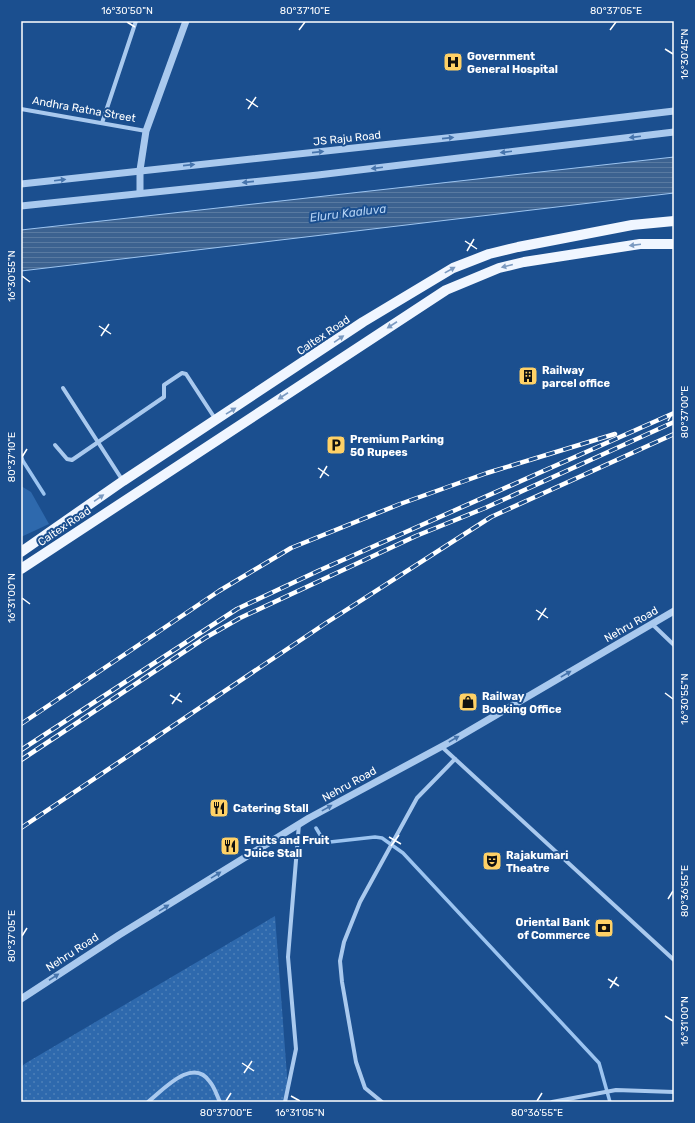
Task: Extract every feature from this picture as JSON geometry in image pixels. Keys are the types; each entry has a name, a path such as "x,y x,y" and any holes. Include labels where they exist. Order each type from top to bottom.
{"main road":[{"name":"Caltex Road","path":"21,552 123,481 363,322 453,268 489,254 518,247 632,226 674,221"},
{"name":"Caltex Road","path":"21,569 446,290 500,268 524,262 640,244 674,244"}],"street":[{"path":"102,123 136,21"},
{"name":"Andhra Ratna Street","path":"21,109 146,130 186,21"},
{"name":"JS Raju Road","path":"21,184 465,136 674,110"},
{"path":"140,194 140,170 146,130"},
{"path":"21,206 318,175 674,132"},
{"path":"55,445 69,461 99,443 164,397 164,385 182,373 186,374 216,420"},
{"path":"63,388 123,481"},
{"name":"Nehru Road","path":"21,999 125,931 299,824 441,746 674,611"},
{"path":"652,624 674,645"},
{"path":"441,746 674,960"},
{"path":"382,1102 365,1088 356,1062 340,961 344,942 360,902 417,798 455,759"},
{"path":"285,1102 296,1049 288,957 299,824"},
{"path":"148,1102 180,1077 190,1072 199,1073 210,1081 220,1102"},
{"path":"552,1102 570,1101 587,1095 616,1090 674,1092"}],"shaded area":[{"path":"21,486 31,492 49,524 21,537"},
{"path":"275,916 288,1089 283,1102 21,1102 21,1067 26,1063"}],"water":[{"name":"Eluru Kaaluva","path":"674,157 674,193 21,271 21,230"}],"waterway":[{"path":"21,455 23,461 44,494"},
{"path":"316,828 322,838 330,842 375,837 382,838 403,853 599,1063 610,1102"}],"railway":[{"path":"21,750 237,609 318,571 674,413"},
{"path":"21,760 205,638 240,618 416,536 485,508 674,422"},
{"path":"21,724 219,591 291,548 400,504 487,473 615,434"},
{"path":"21,828 326,623 491,517 674,434"}],"place":[{"name":"Government General Hospital","path":"453,62"},
{"name":"Railway parcel office","path":"528,376"},
{"name":"Premium Parking 50 Rupees","path":"336,445"},
{"name":"Railway Booking Office","path":"468,702"},
{"name":"Catering Stall","path":"219,808"},
{"name":"Fruits and Fruit Juice Stall","path":"230,846"},
{"name":"Rajakumari Theatre","path":"492,861"},
{"name":"Oriental Bank of Commerce","path":"604,928"}]}
